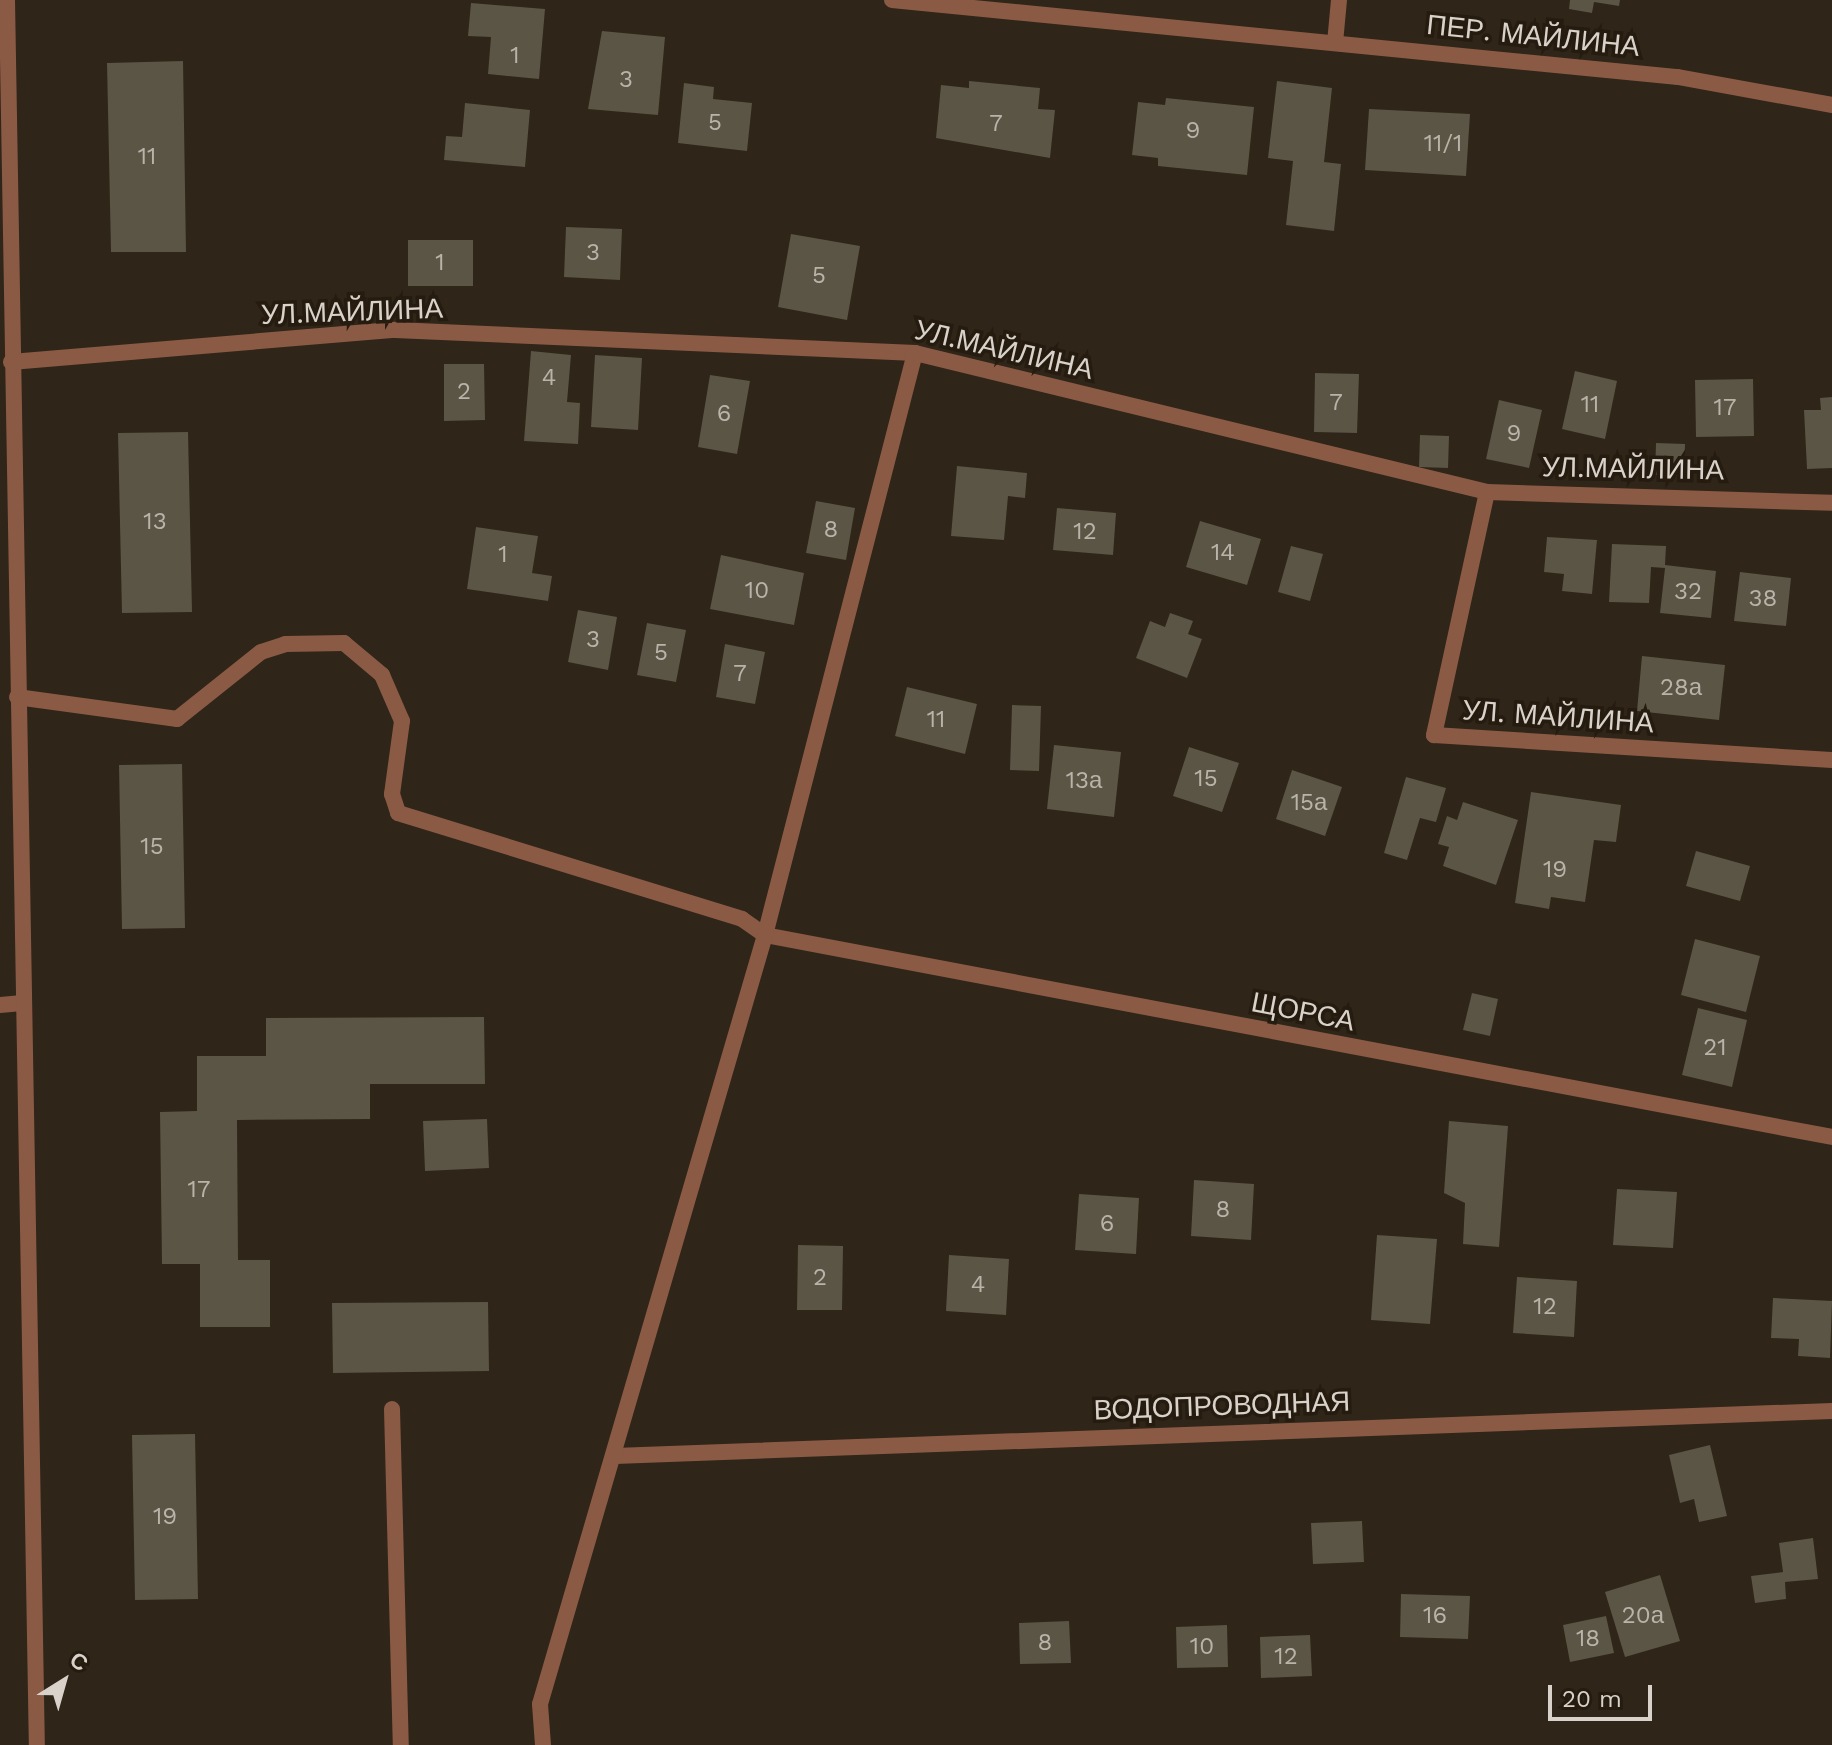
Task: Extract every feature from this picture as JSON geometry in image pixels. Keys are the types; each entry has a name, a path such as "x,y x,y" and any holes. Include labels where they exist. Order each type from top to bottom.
{"street":[{"path":"7,0 5,362 17,697 37,1745"},
{"name":"ПЕР. МАЙЛИНА","path":"892,0 1678,77 1832,105"},
{"path":"1335,43 1339,0"},
{"name":"УЛ.МАЙЛИНА","path":"5,362 395,330 915,353 1487,492 1832,503"},
{"path":"543,1745 540,1704 765,935 915,353"},
{"name":"УЛ. МАЙЛИНА","path":"1487,492 1434,735 1832,760"},
{"name":"ЩОРСА","path":"17,697 177,719 261,652 344,643 382,675 402,721 392,794 398,813 742,919 765,935 1832,1137"},
{"path":"0,1005 22,1003"},
{"path":"392,1409 401,1745"},
{"name":"ВОДОПРОВОДНАЯ","path":"615,1456 1832,1411"}],"building":[{"path":"1570,0 1620,0 1619,6 1594,2 1592,13 1569,9"},
{"path":"471,3 545,9 539,79 488,74 491,37 468,36"},
{"path":"602,31 665,37 658,115 588,109"},
{"path":"183,61 186,252 111,252 107,63"},
{"path":"969,81 1040,88 1038,109 1055,110 1050,158 936,138 941,85 969,88"},
{"path":"1277,81 1332,88 1324,162 1341,164 1334,231 1286,225 1293,161 1268,158"},
{"path":"684,83 714,87 713,99 752,103 747,151 678,143"},
{"path":"1166,98 1254,107 1247,175 1158,166 1158,158 1132,155 1138,102 1165,105"},
{"path":"465,103 530,110 525,167 444,160 446,136 462,137"},
{"path":"1369,109 1470,114 1466,176 1365,170"},
{"path":"566,227 622,229 620,280 564,277"},
{"path":"791,234 860,246 847,320 778,307"},
{"path":"408,240 473,240 473,286 408,286"},
{"path":"531,351 571,355 567,402 580,403 578,444 524,441"},
{"path":"595,355 642,358 638,430 591,427"},
{"path":"444,364 484,364 485,420 444,421"},
{"path":"1575,371 1617,381 1605,439 1562,429"},
{"path":"1315,373 1359,374 1357,433 1314,432"},
{"path":"710,375 750,381 737,454 698,447"},
{"path":"1753,379 1754,436 1696,437 1695,380"},
{"path":"1832,397 1832,468 1807,469 1804,410 1821,410 1820,398"},
{"path":"1499,400 1542,410 1529,468 1486,459"},
{"path":"188,432 192,612 122,613 118,433"},
{"path":"1420,435 1449,436 1448,468 1419,467"},
{"path":"1656,443 1685,444 1684,476 1655,475"},
{"path":"957,466 1027,473 1025,498 1008,496 1004,540 951,536"},
{"path":"816,501 855,508 846,560 806,553"},
{"path":"1057,508 1116,513 1113,555 1053,550"},
{"path":"1200,521 1261,539 1247,585 1186,567"},
{"path":"476,527 538,536 532,573 552,576 548,601 467,589"},
{"path":"1547,537 1597,540 1592,594 1562,591 1564,574 1544,572"},
{"path":"1612,544 1666,546 1665,565 1716,571 1711,618 1660,613 1665,568 1651,567 1649,603 1609,602"},
{"path":"1291,546 1323,554 1310,601 1278,592"},
{"path":"721,555 804,573 794,625 710,609"},
{"path":"1740,572 1791,578 1786,626 1734,621"},
{"path":"578,610 617,617 608,670 568,662"},
{"path":"1170,613 1193,621 1188,634 1202,639 1187,678 1136,658 1150,621 1165,627"},
{"path":"647,623 686,630 676,682 637,675"},
{"path":"725,644 765,652 755,704 716,697"},
{"path":"1642,656 1725,665 1719,720 1637,711"},
{"path":"907,687 977,704 965,754 895,736"},
{"path":"1012,705 1041,706 1039,771 1010,770"},
{"path":"1054,745 1121,752 1114,817 1047,809"},
{"path":"1189,747 1239,763 1222,812 1173,796"},
{"path":"182,764 185,928 122,929 119,765"},
{"path":"1292,770 1342,787 1325,836 1276,819"},
{"path":"1406,777 1446,788 1436,822 1420,818 1407,860 1384,853"},
{"path":"1531,792 1621,805 1616,842 1594,840 1585,902 1551,897 1549,909 1515,903"},
{"path":"1463,802 1518,820 1496,885 1443,866 1449,847 1438,844 1447,816 1457,820"},
{"path":"1696,851 1750,866 1740,901 1686,886"},
{"path":"1695,939 1760,956 1746,1012 1681,995"},
{"path":"1472,993 1498,999 1490,1036 1463,1030"},
{"path":"1698,1008 1747,1020 1732,1087 1682,1075"},
{"path":"484,1017 485,1084 370,1084 370,1119 237,1120 238,1260 270,1260 270,1327 200,1327 200,1264 162,1264 160,1112 197,1111 197,1056 266,1056 266,1018"},
{"path":"487,1119 489,1168 425,1171 423,1121"},
{"path":"1449,1121 1508,1126 1499,1247 1463,1244 1465,1203 1444,1193"},
{"path":"1194,1180 1254,1184 1251,1240 1191,1236"},
{"path":"1617,1189 1677,1192 1673,1248 1613,1245"},
{"path":"1079,1194 1139,1198 1136,1254 1075,1250"},
{"path":"1377,1235 1437,1239 1430,1324 1371,1320"},
{"path":"798,1245 843,1246 842,1310 797,1310"},
{"path":"949,1255 1009,1259 1006,1315 946,1311"},
{"path":"1517,1277 1577,1281 1574,1337 1513,1333"},
{"path":"1773,1298 1832,1301 1830,1358 1798,1356 1799,1339 1771,1338"},
{"path":"488,1302 489,1371 333,1373 332,1303"},
{"path":"195,1434 198,1599 135,1600 132,1435"},
{"path":"1710,1445 1727,1516 1699,1522 1694,1499 1680,1503 1669,1455"},
{"path":"1362,1521 1364,1562 1313,1564 1311,1523"},
{"path":"1813,1538 1818,1579 1785,1582 1786,1599 1755,1603 1751,1576 1783,1572 1779,1543"},
{"path":"1660,1575 1680,1641 1625,1657 1605,1592"},
{"path":"1401,1594 1470,1596 1468,1639 1400,1637"},
{"path":"1606,1616 1614,1653 1570,1662 1563,1625"},
{"path":"1069,1621 1071,1663 1020,1664 1019,1623"},
{"path":"1227,1625 1228,1667 1177,1668 1176,1627"},
{"path":"1310,1635 1312,1676 1261,1678 1260,1637"}]}
